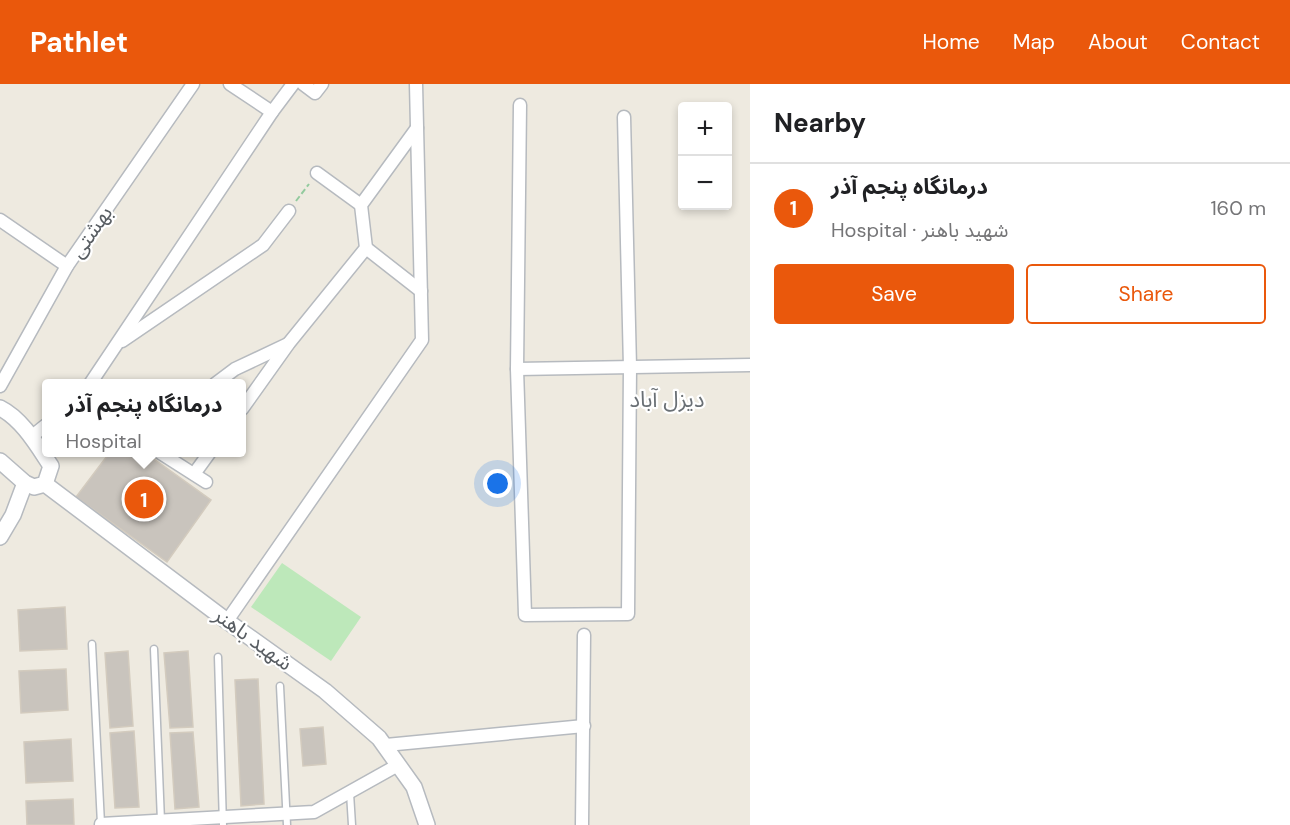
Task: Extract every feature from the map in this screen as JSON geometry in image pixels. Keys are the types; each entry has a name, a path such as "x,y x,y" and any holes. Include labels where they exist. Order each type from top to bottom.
{"street":[{"path":"230,84 272,112"},
{"path":"93,379 293,84"},
{"path":"303,84 315,93 322,84"},
{"path":"227,621 422,340 416,84"},
{"name":"بهشتی","path":"0,386 67,266 191,85"},
{"path":"520,105 517,369 525,615 628,614 630,367 624,117"},
{"path":"417,128 361,205 366,248 421,291"},
{"path":"317,173 361,205"},
{"path":"116,345 263,245 289,211"},
{"path":"0,220 67,266"},
{"path":"246,403 289,343 366,248"},
{"path":"222,379 235,369 289,343"},
{"path":"517,369 750,365"},
{"path":"0,408 9,412 42,453"},
{"path":"31,437 42,428"},
{"path":"0,462 25,483 34,487 45,483 51,466 45,457"},
{"path":"166,457 206,482"},
{"path":"194,474 207,457"},
{"path":"0,537 13,514 25,483"},
{"name":"شهید باهنر","path":"45,483 227,621 326,691 386,745 414,787 427,825"},
{"path":"582,825 584,635"},
{"path":"386,745 584,726"},
{"path":"101,824 287,819 314,812 398,765"}],"lane":[{"path":"92,644 101,824"},
{"path":"154,649 161,823"},
{"path":"218,657 223,821"},
{"path":"280,686 287,819"},
{"path":"350,792 352,825"}],"path":[{"path":"289,211 317,173"}],"green space":[{"path":"282,563 361,617 331,661 251,607"}],"building":[{"path":"106,457 151,457 211,500 167,562 76,497"},
{"path":"65,607 67,649 20,651 18,610"},
{"path":"128,651 133,726 110,728 105,653"},
{"path":"188,651 193,727 170,728 164,653"},
{"path":"66,669 68,710 21,713 19,671"},
{"path":"258,679 264,804 241,806 235,680"},
{"path":"323,727 326,764 303,766 300,729"},
{"path":"134,731 139,807 115,808 110,733"},
{"path":"193,732 199,807 175,809 170,733"},
{"path":"71,739 73,781 26,783 24,742"},
{"path":"73,799 74,825 27,825 26,801"}],"place":[{"name":"درمانگاه پنجم آذر","path":"144,499"}],"district":[{"name":"دیزل آباد","path":"667,399"}]}
